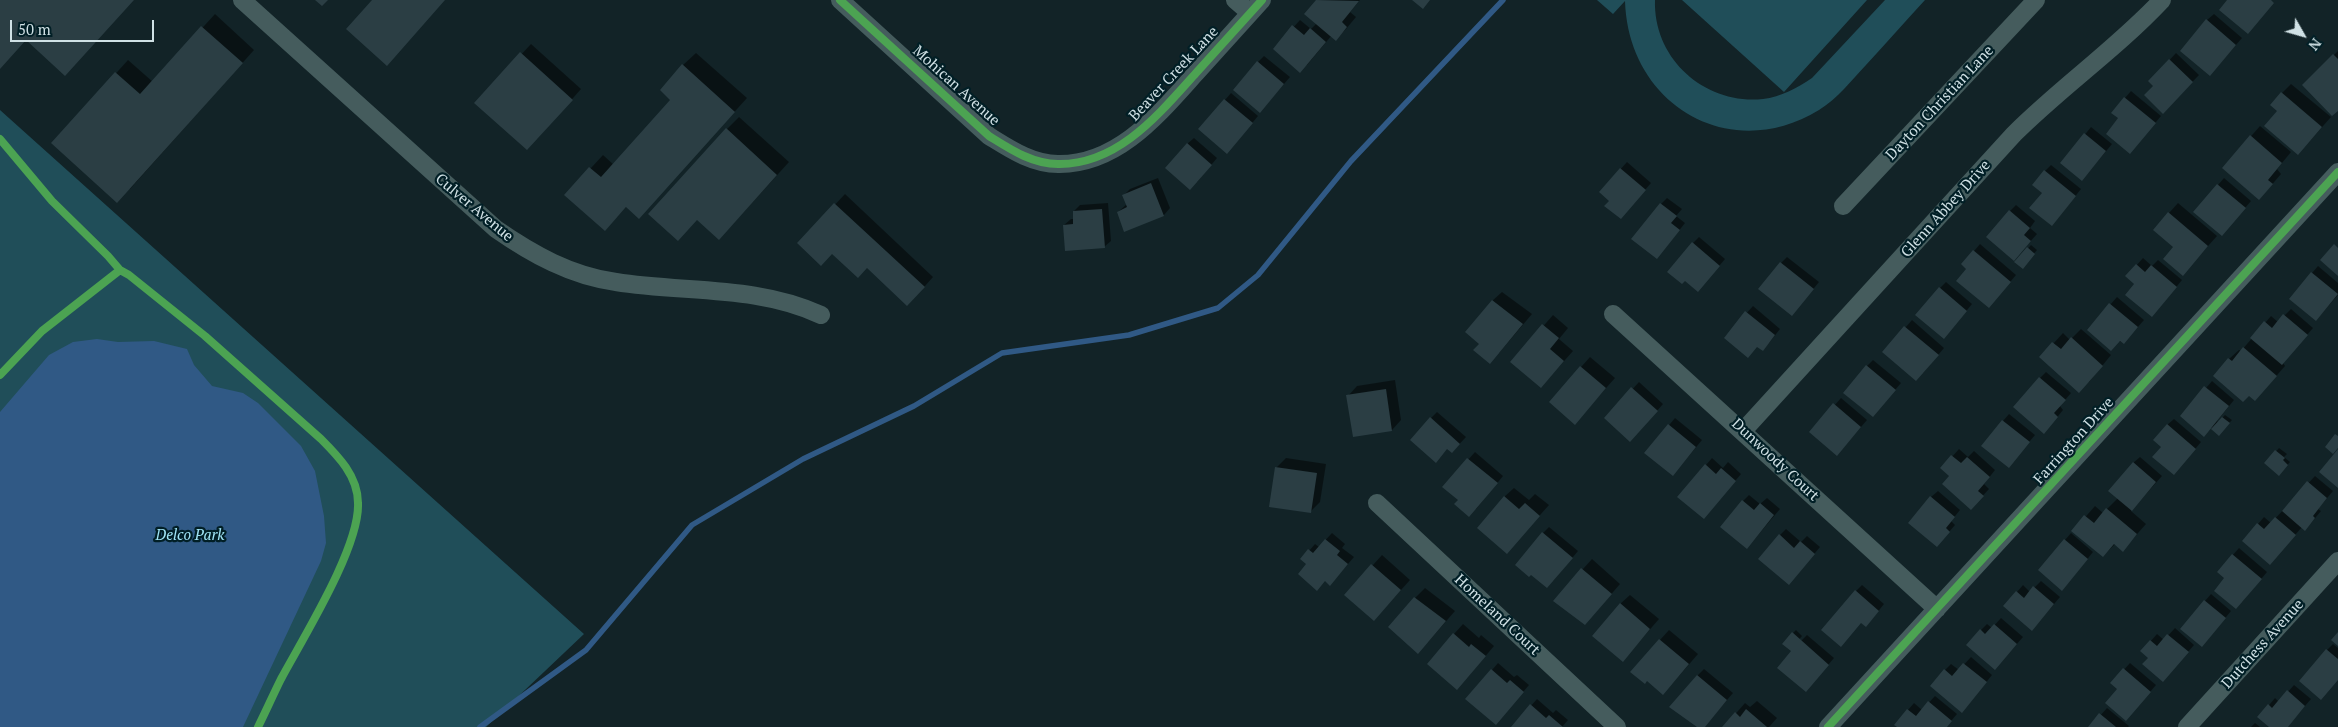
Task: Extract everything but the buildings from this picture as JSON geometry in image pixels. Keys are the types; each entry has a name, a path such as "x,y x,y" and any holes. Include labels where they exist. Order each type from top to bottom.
{"street":[{"name":"Culver Avenue","path":"242,0 496,229 550,263 615,282 658,288 726,291 782,301 821,315"},
{"name":"Mohican Avenue","path":"840,0 989,136 1015,152 1039,162 1068,164"},
{"path":"1235,0 1256,6"},
{"name":"Dayton Christian Lane","path":"1843,206 2036,0"},
{"name":"Glenn Abbey Drive","path":"1743,431 2014,134 2046,102 2110,49 2162,0"},
{"name":"Beaver Creek Lane","path":"1068,164 1089,160 1114,150 1132,138 1158,115 1256,6"},
{"name":"Farrington Drive","path":"1828,727 2338,172"},
{"name":"Dunwoody Court","path":"1613,314 1937,609"},
{"name":"Homeland Court","path":"1377,503 1618,727"},
{"name":"Dutchess Avenue","path":"2187,727 2338,561"}],"green space":[{"path":"1597,0 1655,0 1657,21 1663,41 1673,59 1686,74 1703,86 1721,94 1742,99 1763,99 1789,92 1812,78 1885,0 1925,0 1844,89 1826,105 1785,125 1751,131 1719,127 1689,115 1664,95 1644,69 1631,38 1625,1 1613,14"},
{"path":"1682,0 1867,0 1784,92"},
{"name":"Delco Park","path":"0,110 584,634 486,727 0,727"}],"water":[{"path":"97,339 118,342 154,341 187,349 194,365 212,386 243,393 258,403 301,446 315,471 324,516 326,543 321,561 243,727 0,727 0,412 49,355 73,342"}],"waterway":[{"path":"480,727 586,650 692,525 803,459 914,406 1002,353 1129,335 1218,308 1258,275 1351,161 1503,0"}],"cycle path":[{"path":"840,0 989,136 1030,159 1058,164 1080,162 1100,156 1136,134 1167,105 1262,0"},
{"path":"0,139 52,201 120,270 129,275 205,336 321,439 346,467 355,484 358,503 356,522 350,543 316,617 281,679 258,727"},
{"path":"1828,727 2338,172"},
{"path":"0,375 42,331 120,270"}]}
